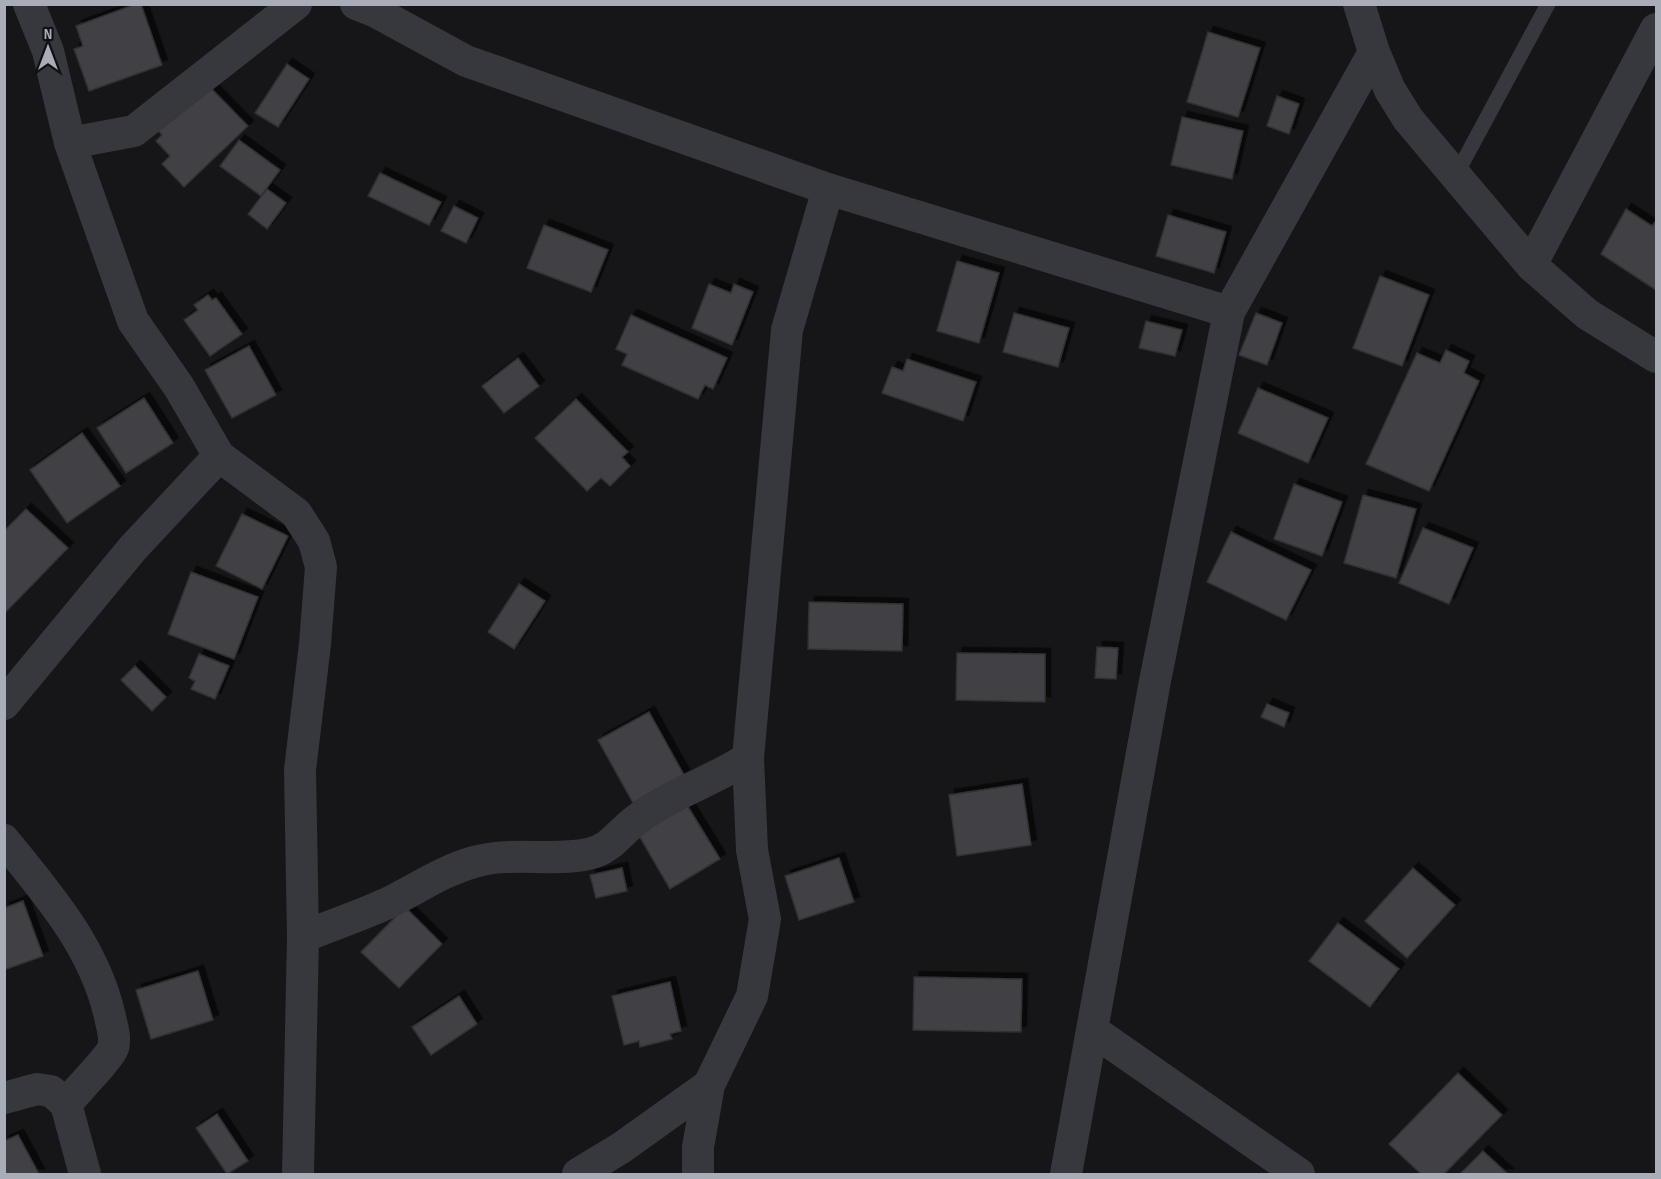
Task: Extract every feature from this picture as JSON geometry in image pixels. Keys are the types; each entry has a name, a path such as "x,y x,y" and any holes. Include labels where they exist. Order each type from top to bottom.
{"street":[{"path":"29,4 48,51 70,143 133,321 179,387 219,456 296,513 314,541 321,567 315,644 300,770 303,937 298,1174"},
{"path":"70,143 134,131 296,4"},
{"path":"356,4 376,12 466,61 828,189 1229,312"},
{"path":"1359,4 1374,52 1390,90 1408,119 1531,265 1587,314 1656,357"},
{"path":"1531,265 1656,29"},
{"path":"1066,1174 1155,681 1229,312 1374,52"},
{"path":"698,1174 698,1147 709,1085 752,996 765,919 752,850 748,758 788,330 828,189"},
{"path":"4,704 133,548 219,456"},
{"path":"303,937 388,903 432,878 475,862 510,856 565,857 590,854 612,844 629,826 654,808 723,774 748,758"},
{"path":"4,840 42,887 91,958 106,1000 114,1046 109,1058 96,1068 66,1104"},
{"path":"1092,1030 1299,1174"},
{"path":"578,1174 621,1148 709,1085"},
{"path":"4,1098 37,1089 51,1091 66,1104 86,1174"}],"lane":[{"path":"1456,175 1548,4"}],"building":[{"path":"141,4 162,65 89,91 74,49 83,46 76,26"},
{"path":"1208,32 1260,48 1238,117 1187,102"},
{"path":"287,64 309,79 278,127 255,113"},
{"path":"204,81 248,126 184,187 162,164 170,156 156,141 162,135 155,127"},
{"path":"1277,96 1299,104 1289,134 1267,126"},
{"path":"1182,117 1243,131 1232,179 1171,165"},
{"path":"239,140 280,170 261,196 220,166"},
{"path":"380,173 441,202 429,225 368,196"},
{"path":"267,189 286,203 267,229 248,214"},
{"path":"454,206 478,218 466,243 441,231"},
{"path":"1626,209 1652,226 1656,221 1656,290 1601,254"},
{"path":"1168,215 1226,232 1214,273 1156,256"},
{"path":"544,225 608,250 591,292 527,268"},
{"path":"957,261 999,273 979,343 937,331"},
{"path":"1380,276 1429,295 1402,366 1353,348"},
{"path":"709,284 731,293 734,284 753,292 732,345 692,328"},
{"path":"208,295 212,300 216,298 242,334 210,356 184,320 198,310 194,305"},
{"path":"1014,313 1069,328 1058,367 1003,352"},
{"path":"1256,313 1282,323 1267,365 1239,355"},
{"path":"631,315 727,358 713,389 705,385 698,399 622,365 627,354 616,349"},
{"path":"1146,321 1182,330 1175,356 1139,348"},
{"path":"249,346 276,395 232,418 205,370"},
{"path":"1446,350 1469,361 1464,373 1479,381 1429,491 1366,464 1417,353 1440,363"},
{"path":"518,358 539,386 504,413 482,386"},
{"path":"907,359 976,382 963,421 882,393 892,367 903,371"},
{"path":"1258,388 1328,418 1308,463 1238,433"},
{"path":"144,398 173,443 126,473 97,428"},
{"path":"576,399 628,452 622,457 630,466 610,486 601,478 587,491 535,438"},
{"path":"82,433 120,486 67,523 30,470"},
{"path":"1294,484 1342,502 1322,556 1274,539"},
{"path":"1363,495 1416,509 1396,578 1344,563"},
{"path":"26,509 68,548 4,614 4,531"},
{"path":"242,514 288,536 262,589 216,566"},
{"path":"1423,528 1473,548 1449,604 1399,583"},
{"path":"1231,532 1311,570 1286,620 1207,582"},
{"path":"191,572 258,597 234,659 168,634"},
{"path":"519,584 545,601 514,649 488,632"},
{"path":"809,602 903,604 902,651 808,649"},
{"path":"1097,647 1118,648 1116,679 1095,678"},
{"path":"957,653 1045,654 1045,702 956,700"},
{"path":"199,654 229,666 215,699 191,689 195,681 189,678"},
{"path":"135,666 166,697 152,711 121,680"},
{"path":"1267,704 1289,713 1284,727 1261,717"},
{"path":"649,712 684,775 633,803 598,740"},
{"path":"1022,784 1031,845 957,856 949,795"},
{"path":"687,805 720,859 670,889 638,834"},
{"path":"839,858 854,902 799,920 785,876"},
{"path":"622,868 627,891 596,898 590,875"},
{"path":"1413,868 1455,905 1407,958 1365,921"},
{"path":"23,901 43,956 4,970 4,908"},
{"path":"405,907 442,944 399,988 361,952"},
{"path":"1338,923 1399,969 1370,1007 1309,961"},
{"path":"198,971 213,1020 151,1039 136,990"},
{"path":"914,977 1022,979 1021,1032 913,1030"},
{"path":"670,982 681,1031 670,1034 672,1039 640,1047 639,1041 624,1045 612,996"},
{"path":"459,996 477,1024 431,1055 412,1027"},
{"path":"1458,1073 1502,1115 1444,1174 1421,1174 1389,1144"},
{"path":"217,1114 248,1161 227,1174 196,1128"},
{"path":"18,1135 39,1174 4,1174 4,1141"},
{"path":"1483,1151 1508,1174 1460,1174"}]}
